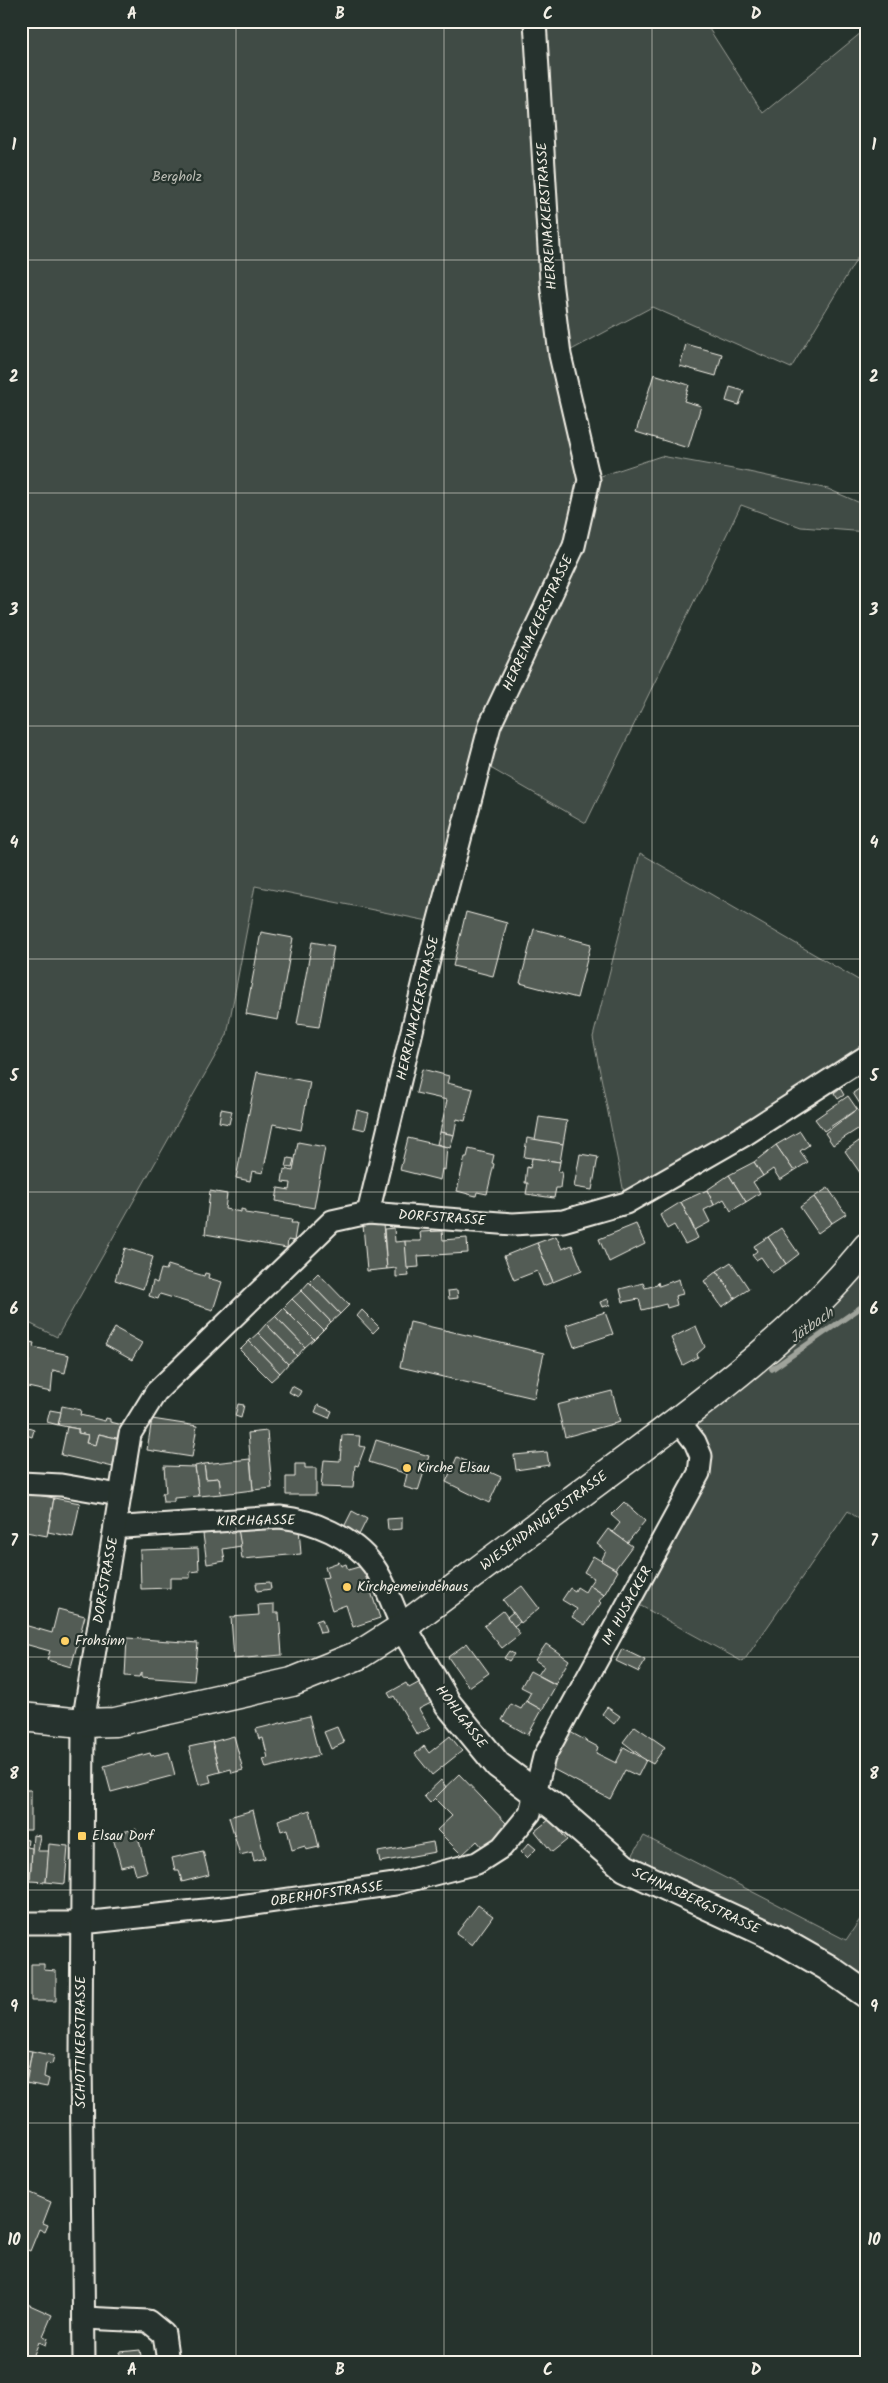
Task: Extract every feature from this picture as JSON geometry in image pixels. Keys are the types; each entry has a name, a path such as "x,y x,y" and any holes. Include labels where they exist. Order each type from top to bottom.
{"main road":[{"name":"WIESENDANGERSTRASSE","path":"21,1718 83,1723 115,1722 292,1682 359,1655 403,1627 740,1372 801,1316 854,1263 867,1247"}],"street":[{"name":"HERRENACKERSTRASSE","path":"368,1213 438,923 490,725 574,546 589,480 560,355 552,291 535,21"},
{"name":"DORFSTRASSE","path":"83,1723 130,1434 156,1392 332,1221 368,1213 513,1224 563,1221 626,1203 743,1136 867,1056"},
{"name":"IM HUSACKER","path":"536,1794 544,1757 699,1473 701,1456 695,1442 678,1420"},
{"path":"21,1483 61,1485 119,1495"},
{"name":"KIRCHGASSE","path":"115,1526 280,1517 300,1519 350,1543 373,1564 392,1599 403,1627"},
{"name":"HOHLGASSE","path":"403,1627 448,1704 498,1765 536,1794"},
{"name":"SCHOTTIKERSTRASSE","path":"83,1723 84,2362"},
{"name":"OBERHOFSTRASSE","path":"21,1923 82,1923 233,1908 395,1884 477,1863 502,1847 530,1812 536,1794"},
{"name":"SCHNASBERGSTRASSE","path":"536,1794 557,1809 625,1868 778,1939 827,1967 867,1995"},
{"path":"84,2318 148,2321 164,2334 168,2362"}],"green space":[{"name":"Bergholz","path":"21,21 704,21 763,113 867,28 867,242 791,368 652,307 560,356 589,480 661,456 744,471 828,489 867,506 867,532 801,527 741,505 586,823 480,762 438,923 255,886 227,1035 57,1337 21,1319"},
{"path":"640,853 867,985 867,1056 626,1203 593,1037"},
{"path":"867,1247 867,1525 848,1511 743,1662 630,1600 699,1473 678,1420"},
{"path":"644,1836 846,1940 867,1909 867,1995 625,1868"}],"building":[{"path":"686,344 722,354 716,376 680,366"},
{"path":"654,374 689,385 684,401 701,406 688,448 636,432"},
{"path":"730,387 744,391 739,405 726,401"},
{"path":"466,912 507,923 493,976 453,966"},
{"path":"534,929 591,944 577,998 520,983"},
{"path":"261,932 293,938 278,1020 246,1014"},
{"path":"312,942 334,946 319,1027 297,1024"},
{"path":"422,1069 449,1076 447,1083 473,1089 465,1121 457,1119 454,1135 440,1132 447,1100 416,1093"},
{"path":"257,1072 310,1082 301,1130 273,1124 263,1173 252,1171 250,1181 236,1178"},
{"path":"866,1084 867,1103 862,1107 853,1093"},
{"path":"840,1088 844,1095 838,1099 834,1093"},
{"path":"848,1096 857,1109 824,1131 815,1119"},
{"path":"221,1109 232,1111 229,1124 219,1122"},
{"path":"857,1109 867,1123 833,1145 825,1133"},
{"path":"357,1110 369,1113 365,1130 353,1127"},
{"path":"539,1117 567,1121 563,1144 535,1140"},
{"path":"800,1131 809,1145 800,1151 808,1162 794,1171 776,1145"},
{"path":"440,1132 454,1135 450,1148 437,1144"},
{"path":"867,1136 867,1153 859,1141"},
{"path":"408,1138 447,1147 445,1170 442,1169 440,1180 400,1170"},
{"path":"527,1138 563,1144 560,1162 524,1157"},
{"path":"859,1141 867,1153 867,1174 863,1177 845,1151"},
{"path":"298,1142 325,1147 314,1208 276,1201 278,1188 290,1190 291,1183 282,1182 284,1169 293,1171"},
{"path":"776,1145 794,1171 780,1180 773,1169 763,1176 754,1162"},
{"path":"469,1149 494,1155 492,1163 494,1164 487,1194 477,1192 476,1196 457,1191 465,1157 467,1157"},
{"path":"580,1154 598,1157 592,1190 574,1187"},
{"path":"288,1158 294,1159 292,1168 286,1167"},
{"path":"532,1158 560,1162 558,1172 562,1172 560,1188 556,1188 554,1198 526,1194 528,1183 525,1183 527,1167 530,1168"},
{"path":"754,1162 763,1176 753,1182 760,1193 746,1202 729,1175"},
{"path":"729,1175 746,1202 731,1211 724,1199 714,1205 707,1190"},
{"path":"828,1188 846,1214 832,1223 814,1197"},
{"path":"707,1190 714,1205 704,1210 710,1222 695,1230 681,1202"},
{"path":"210,1191 227,1194 225,1209 241,1212 241,1209 245,1210 245,1213 292,1220 291,1223 297,1223 294,1241 288,1240 287,1248 205,1234"},
{"path":"814,1197 832,1223 818,1233 800,1207"},
{"path":"681,1202 698,1238 685,1244 674,1225 667,1229 660,1215"},
{"path":"383,1224 387,1269 367,1271 363,1225"},
{"path":"636,1224 645,1244 609,1262 599,1239"},
{"path":"394,1228 395,1242 405,1241 409,1276 396,1277 396,1268 387,1269 384,1229"},
{"path":"781,1228 799,1254 786,1264 768,1237"},
{"path":"442,1231 443,1240 467,1238 468,1253 418,1256 419,1267 407,1268 405,1241 421,1241 420,1232"},
{"path":"556,1236 562,1249 572,1245 582,1270 553,1282 537,1243"},
{"path":"768,1237 786,1264 772,1273 761,1257 756,1260 752,1255 757,1251 754,1246"},
{"path":"537,1243 553,1282 543,1286 537,1271 514,1280 504,1256"},
{"path":"125,1248 153,1257 143,1289 115,1280"},
{"path":"731,1262 749,1289 735,1298 717,1271"},
{"path":"168,1265 204,1276 205,1273 209,1274 208,1278 222,1282 213,1310 160,1294 158,1299 149,1296 153,1281 157,1283 161,1269 166,1270"},
{"path":"717,1271 735,1298 722,1307 704,1281"},
{"path":"318,1273 349,1305 340,1314 309,1282"},
{"path":"679,1279 683,1294 675,1296 677,1305 667,1308 666,1304 642,1310 639,1299 623,1302 620,1289 643,1283 645,1288 657,1285 658,1282 659,1286"},
{"path":"309,1282 340,1314 331,1322 301,1291"},
{"path":"457,1290 458,1298 449,1299 448,1291"},
{"path":"301,1291 331,1322 323,1330 292,1299"},
{"path":"292,1299 323,1330 314,1339 283,1308"},
{"path":"608,1299 610,1305 602,1307 600,1302"},
{"path":"283,1308 314,1339 305,1347 275,1316"},
{"path":"362,1310 379,1327 373,1333 357,1316"},
{"path":"605,1312 613,1334 574,1347 566,1325"},
{"path":"275,1316 305,1347 297,1356 266,1324"},
{"path":"410,1322 544,1353 534,1398 400,1367"},
{"path":"266,1324 297,1356 288,1364 258,1333"},
{"path":"696,1326 705,1347 697,1354 698,1357 683,1365 671,1338"},
{"path":"115,1328 142,1343 132,1360 105,1345"},
{"path":"258,1333 288,1364 280,1373 249,1341"},
{"path":"22,1340 34,1343 33,1347 69,1355 65,1373 53,1370 51,1392 23,1386 29,1361 21,1359"},
{"path":"249,1341 280,1373 271,1381 240,1350"},
{"path":"292,1386 301,1391 298,1397 289,1392"},
{"path":"612,1391 620,1422 565,1437 557,1405"},
{"path":"238,1404 244,1405 241,1418 235,1416"},
{"path":"318,1405 332,1411 329,1418 315,1412"},
{"path":"62,1406 81,1410 80,1415 105,1421 106,1418 110,1419 110,1422 123,1425 120,1439 99,1434 96,1445 86,1443 88,1435 78,1433 78,1429 58,1425"},
{"path":"50,1410 61,1412 58,1425 47,1422"},
{"path":"152,1419 197,1426 192,1457 147,1450"},
{"path":"25,1427 34,1430 32,1437 23,1434"},
{"path":"67,1427 78,1429 78,1433 88,1435 86,1443 96,1445 99,1434 120,1439 113,1467 61,1455"},
{"path":"267,1431 272,1488 253,1490 248,1433"},
{"path":"342,1435 360,1436 359,1446 365,1447 358,1466 355,1465 353,1488 321,1487 324,1460 340,1461"},
{"name":"Kirche Elsau","path":"376,1440 429,1456 418,1491 404,1487 407,1474 369,1462"},
{"path":"547,1452 549,1465 516,1470 514,1455"},
{"path":"457,1457 501,1477 489,1503 446,1482"},
{"path":"250,1459 253,1490 221,1494 219,1478 206,1479 204,1464"},
{"path":"204,1464 206,1479 219,1478 221,1494 199,1496 195,1466"},
{"path":"295,1464 305,1464 305,1468 316,1468 316,1495 286,1495 286,1477 295,1477"},
{"path":"164,1466 195,1467 199,1496 174,1498 174,1502 163,1502 162,1493 166,1493"},
{"path":"21,1492 54,1498 47,1536 21,1531"},
{"path":"54,1498 80,1503 73,1537 48,1532"},
{"path":"624,1502 645,1521 627,1543 613,1532 620,1523 611,1515"},
{"path":"352,1511 367,1519 359,1535 344,1527"},
{"path":"402,1518 402,1529 388,1530 387,1519"},
{"path":"275,1526 299,1528 301,1554 242,1559 238,1529"},
{"path":"238,1529 241,1546 223,1549 225,1561 207,1564 203,1534"},
{"path":"608,1529 632,1546 615,1569 601,1561 606,1551 597,1544"},
{"path":"198,1548 199,1571 190,1572 190,1578 170,1578 170,1588 141,1589 140,1550"},
{"path":"593,1556 618,1571 604,1595 589,1585 594,1578 584,1572"},
{"name":"Kirchgemeindehaus","path":"339,1562 341,1566 346,1564 348,1570 362,1566 380,1618 353,1627 346,1605 332,1610 322,1578 328,1577 325,1567"},
{"path":"270,1582 271,1589 257,1591 256,1583"},
{"path":"589,1585 604,1595 599,1601 601,1603 585,1625 572,1617 577,1609 562,1600 570,1588 575,1591 577,1587 585,1592"},
{"path":"522,1586 539,1608 521,1623 503,1600"},
{"path":"274,1604 274,1613 279,1613 282,1655 234,1659 231,1617 259,1615 258,1605"},
{"path":"58,1609 85,1616 71,1667 47,1660 50,1651 21,1643 21,1624 52,1633"},
{"path":"503,1611 520,1634 502,1648 484,1626"},
{"path":"513,1612 520,1622 514,1626 507,1617"},
{"path":"322,1619 326,1632 320,1633 316,1621"},
{"path":"127,1638 198,1643 194,1681 141,1677 141,1672 139,1677 125,1676"},
{"path":"467,1643 489,1673 469,1687 448,1657"},
{"path":"546,1644 569,1660 555,1684 538,1675 544,1666 535,1660"},
{"path":"622,1649 645,1660 639,1672 616,1661"},
{"path":"509,1651 514,1654 509,1661 504,1658"},
{"path":"530,1671 556,1685 542,1710 526,1701 531,1692 521,1687"},
{"path":"422,1681 433,1702 419,1709 430,1728 417,1735 394,1696 391,1698 388,1693 406,1683 409,1688"},
{"path":"526,1701 542,1710 528,1735 502,1720 511,1704 521,1709"},
{"path":"607,1707 620,1716 614,1724 602,1714"},
{"path":"309,1716 319,1755 266,1768 263,1759 268,1758 263,1738 259,1739 256,1729"},
{"path":"635,1726 665,1747 653,1764 640,1757 623,1742"},
{"path":"337,1727 344,1743 331,1749 324,1732"},
{"path":"570,1732 598,1747 596,1753 616,1763 624,1747 646,1760 638,1776 625,1770 610,1799 551,1768"},
{"path":"234,1736 243,1770 232,1773 231,1769 220,1772 212,1742"},
{"path":"450,1736 462,1751 432,1775 415,1754 424,1746 429,1753"},
{"path":"212,1742 220,1772 209,1775 211,1782 199,1785 189,1747"},
{"path":"169,1752 175,1775 111,1792 104,1766 150,1753 151,1756"},
{"path":"459,1774 509,1826 484,1849 477,1841 462,1855 437,1830 452,1816 434,1798"},
{"path":"441,1780 446,1787 430,1803 424,1796"},
{"path":"21,1790 31,1790 31,1830 23,1830 23,1826 21,1826"},
{"path":"253,1810 265,1858 254,1861 252,1852 240,1855 229,1817"},
{"path":"310,1810 319,1847 306,1850 305,1846 292,1850 287,1829 281,1831 278,1820"},
{"path":"550,1819 567,1840 552,1852 535,1831"},
{"path":"136,1829 147,1872 136,1875 133,1864 121,1867 112,1834"},
{"path":"33,1835 40,1836 37,1851 49,1851 46,1882 30,1881"},
{"path":"21,1839 28,1840 27,1847 32,1848 30,1881 21,1880"},
{"path":"433,1842 435,1852 380,1862 378,1852"},
{"path":"529,1843 536,1849 527,1858 521,1852"},
{"path":"49,1844 68,1846 65,1884 46,1882"},
{"path":"203,1851 209,1875 182,1882 179,1870 175,1870 172,1858"},
{"path":"478,1905 493,1916 472,1945 456,1934"},
{"path":"31,1964 44,1964 44,1970 56,1971 56,2001 31,2001"},
{"path":"21,2049 32,2051 26,2083 21,2082"},
{"path":"32,2051 54,2056 52,2064 46,2063 44,2077 49,2079 47,2087 26,2083"},
{"path":"23,2190 51,2202 43,2223 48,2225 45,2232 39,2229 30,2251 21,2247"},
{"path":"23,2302 52,2315 43,2336 48,2338 46,2345 39,2342 31,2362 21,2360 21,2307"},
{"path":"140,2350 142,2362 121,2362 120,2352"}],"waterway":[{"name":"Jätbach","path":"772,1369 867,1303"}],"place":[{"name":"Kirche Elsau","path":"407,1468"},
{"name":"Kirchgemeindehaus","path":"347,1587"},
{"name":"Frohsinn","path":"65,1641"},
{"name":"Elsau Dorf","path":"82,1836"}]}
